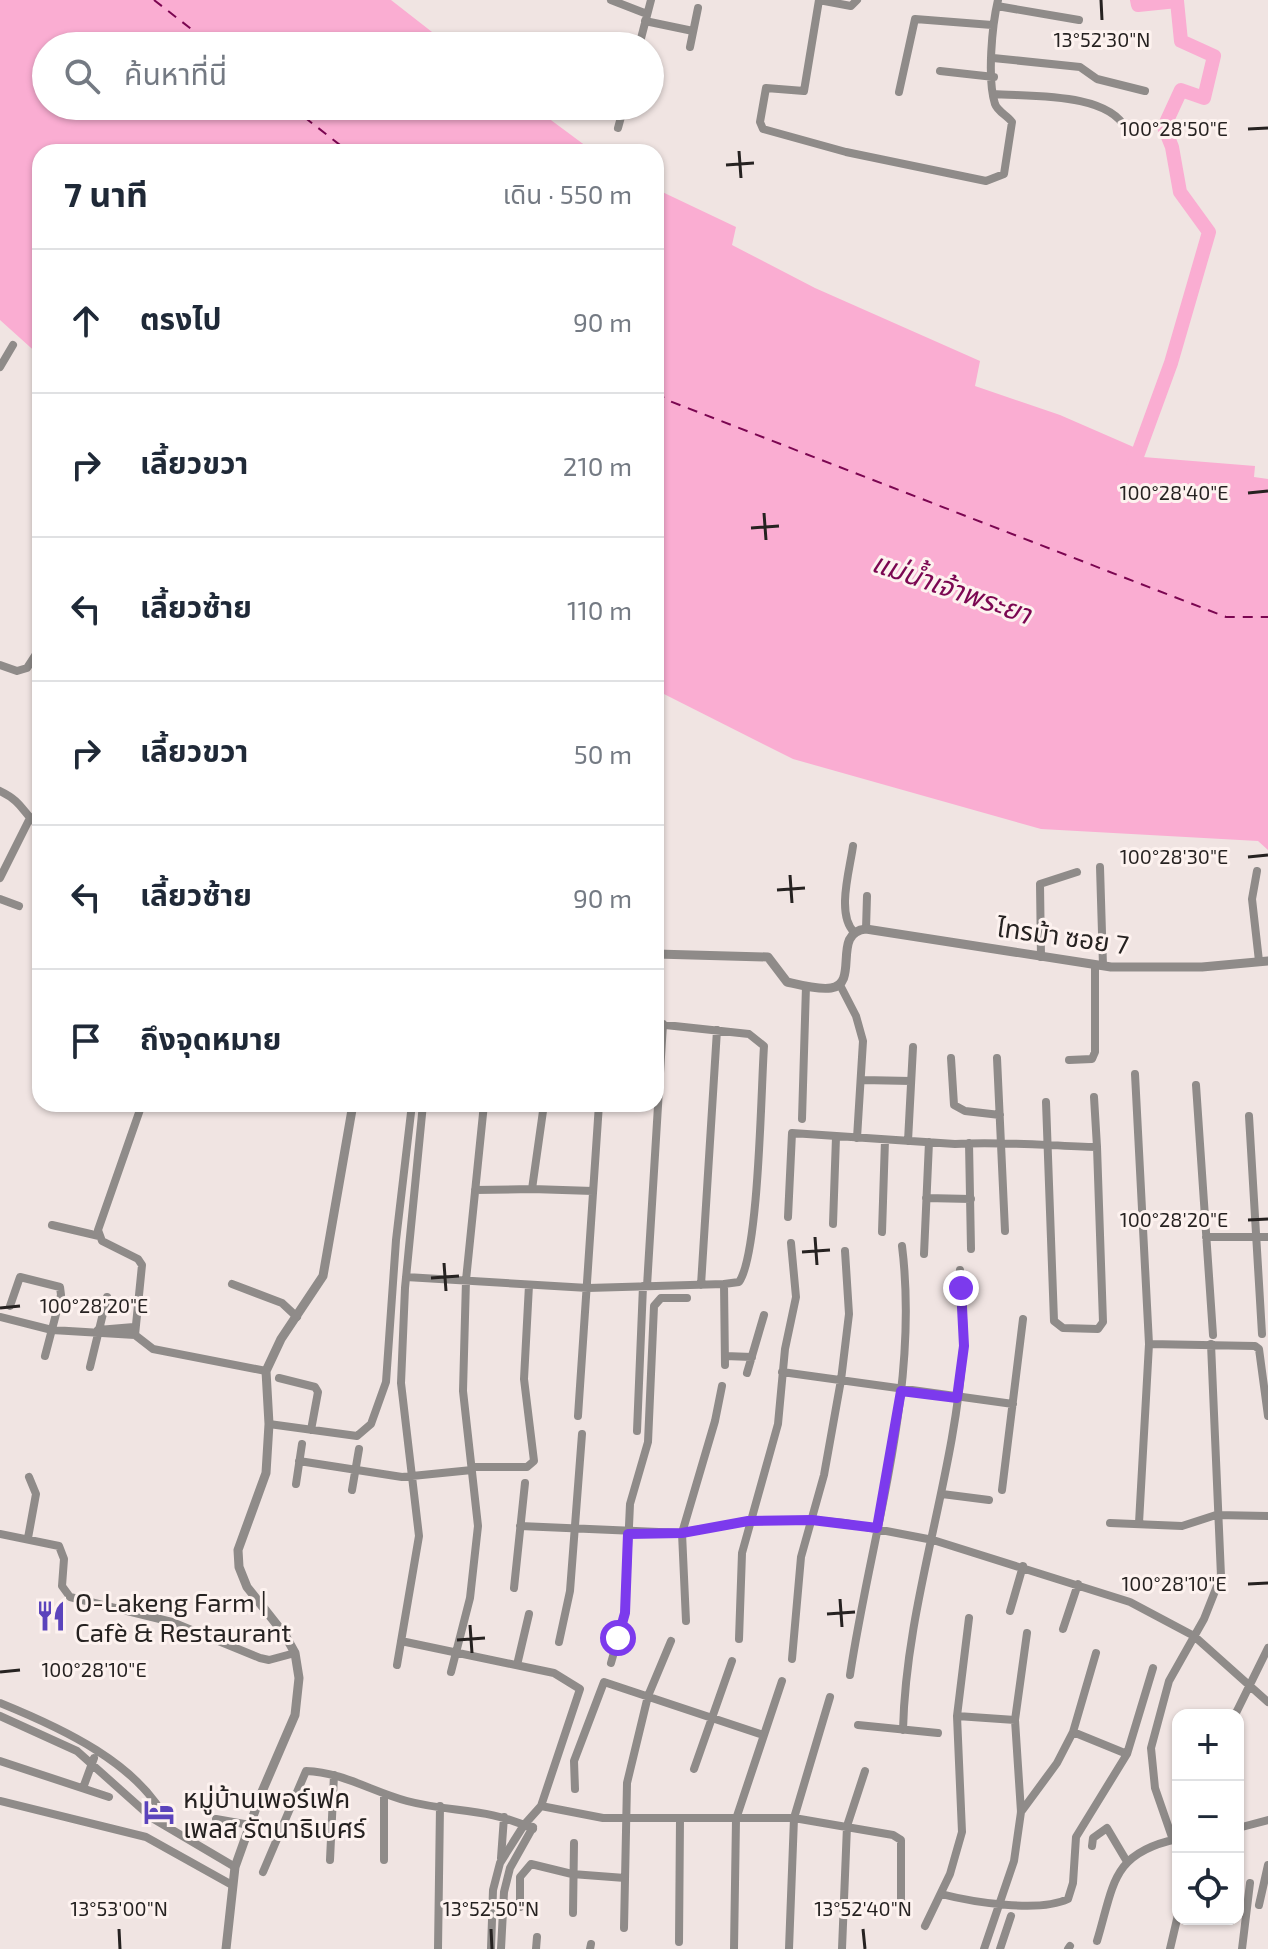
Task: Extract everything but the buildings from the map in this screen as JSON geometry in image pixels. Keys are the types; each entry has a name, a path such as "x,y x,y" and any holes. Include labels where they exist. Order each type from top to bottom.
{"street":[{"path":"611,0 646,17 693,31"},
{"path":"642,32 651,0"},
{"path":"857,0 851,6 819,0 804,91 766,88 760,122 769,132 986,181 1004,174 1012,122 998,109 993,94 992,25 998,3 1079,20"},
{"path":"690,47 698,8"},
{"path":"899,92 915,19 992,25"},
{"path":"993,58 1080,67 1097,79 1145,91"},
{"path":"940,71 994,77"},
{"path":"993,94 1069,99 1105,108 1121,118 1126,129"},
{"path":"618,128 620,120"},
{"path":"0,367 13,345"},
{"path":"0,665 17,671 27,668 32,660"},
{"path":"0,791 21,801 30,818 0,878"},
{"path":"664,954 768,957 787,982 832,988 840,985 845,977 848,940 854,932 848,926 846,910 853,846"},
{"path":"1069,1060 1094,1057 1100,867"},
{"path":"1257,871 1252,899 1264,961"},
{"path":"1041,957 1040,884 1044,880 1077,872"},
{"path":"866,929 867,896"},
{"path":"0,899 19,906"},
{"name":"ไทรม้า ซอย 7","path":"854,932 866,929 1099,966 1202,967 1264,961"},
{"path":"840,985 860,1026 862,1080 857,1138"},
{"path":"802,1119 806,986"},
{"path":"406,1277 588,1288 739,1282 745,1270 754,1210 764,1046 749,1034 664,1025"},
{"path":"701,1285 717,1030"},
{"path":"908,1141 913,1047"},
{"path":"951,1058 954,1105 965,1111 1000,1115"},
{"path":"997,1058 1005,1231"},
{"path":"1135,1074 1149,1344 1139,1523"},
{"path":"862,1080 911,1081"},
{"path":"1172,1831 1155,1788 1151,1748 1169,1681 1194,1636 1221,1576 1216,1515 1212,1339 1196,1085"},
{"path":"1046,1102 1054,1321 1063,1328 1098,1329 1103,1322 1094,1097"},
{"path":"99,1236 99,1225 139,1112"},
{"path":"226,1949 235,1867 295,1715 299,1678 295,1653 285,1635 247,1587 239,1567 241,1535 266,1473 269,1424 266,1371 323,1276 352,1112"},
{"path":"269,1424 357,1436 369,1427 378,1410 386,1382 396,1240 411,1112"},
{"path":"397,1665 419,1536 401,1383 406,1277 422,1112"},
{"path":"451,1672 470,1598 478,1526 463,1391 466,1280 483,1112"},
{"path":"532,1189 543,1112"},
{"path":"578,1416 598,1112"},
{"path":"637,1431 654,1112"},
{"path":"1249,1116 1262,1334"},
{"path":"788,1217 792,1133 885,1140 1097,1147"},
{"path":"833,1224 836,1137"},
{"path":"882,1232 885,1140"},
{"path":"924,1254 929,1142"},
{"path":"969,1143 971,1249"},
{"path":"475,1190 593,1191"},
{"path":"926,1198 971,1199"},
{"path":"52,1225 99,1236 107,1245 138,1259 142,1265 134,1331"},
{"path":"1206,1237 1268,1237"},
{"path":"739,1639 741,1560 748,1521 778,1424 782,1372 796,1297 791,1243"},
{"path":"850,1675 901,1391 907,1322 902,1246"},
{"path":"792,1659 801,1557 832,1440 841,1380 849,1314 845,1251"},
{"path":"903,1730 909,1656 942,1494 964,1346 960,1270"},
{"path":"10,1306 20,1277 57,1285 61,1295 45,1356"},
{"path":"232,1284 282,1303 297,1317"},
{"path":"724,1284 725,1360 752,1357"},
{"path":"299,1461 414,1476 527,1467 534,1461 524,1379 529,1285"},
{"path":"90,1367 95,1333 107,1297"},
{"path":"611,1663 625,1613 630,1504 648,1442 654,1306 661,1298 687,1298"},
{"path":"747,1373 764,1315"},
{"path":"1,1318 52,1330 95,1333 134,1331 153,1349 266,1371"},
{"path":"1002,1490 1023,1319"},
{"path":"1149,1344 1212,1339 1259,1349 1268,1416"},
{"path":"782,1372 901,1391 1013,1404"},
{"path":"279,1378 315,1387 318,1392 311,1430"},
{"path":"686,1621 682,1533 715,1421 722,1386"},
{"path":"559,1642 570,1591 582,1434"},
{"path":"296,1484 302,1444"},
{"path":"352,1490 359,1449"},
{"path":"28,1538 36,1494 29,1477"},
{"path":"514,1588 525,1483"},
{"path":"942,1494 989,1500"},
{"path":"1110,1523 1182,1526 1216,1515 1268,1516"},
{"path":"520,1526 628,1534 682,1533 748,1521 812,1520 877,1528 933,1540 1130,1602 1194,1636 1268,1702"},
{"path":"0,1534 59,1546 64,1559 62,1586 70,1597 172,1622 260,1658 295,1653"},
{"path":"1010,1611 1023,1566"},
{"path":"1063,1629 1078,1584"},
{"path":"517,1665 529,1614"},
{"path":"925,1926 941,1894 962,1832 957,1716 969,1618"},
{"path":"984,1949 1014,1861 1021,1812 1015,1720 1027,1633"},
{"path":"401,1641 517,1665 575,1682 581,1695 541,1806 510,1868 504,1892 501,1949"},
{"path":"624,1928 627,1819 633,1749 648,1696 671,1641"},
{"path":"1238,1709 1268,1648"},
{"path":"1021,1812 1073,1732 1096,1653"},
{"path":"694,1769 732,1661"},
{"path":"941,1894 1001,1904 1056,1904 1068,1899 1073,1883 1078,1831 1109,1789 1127,1754 1153,1668"},
{"path":"734,1949 736,1819 782,1681"},
{"path":"575,1789 574,1761 601,1685 608,1683 763,1735"},
{"path":"789,1949 794,1818 830,1697"},
{"path":"0,1703 62,1729 100,1751 163,1810 170,1827"},
{"path":"0,1716 56,1740 92,1761 152,1818 235,1867"},
{"path":"957,1716 1015,1720"},
{"path":"858,1725 938,1733"},
{"path":"1073,1732 1127,1754"},
{"path":"83,1788 92,1761 100,1751"},
{"path":"0,1761 109,1797"},
{"path":"263,1872 306,1771 334,1775 384,1794 440,1806 490,1812 528,1827"},
{"path":"842,1949 847,1826 865,1771"},
{"path":"330,1860 334,1775"},
{"path":"1018,1782 1028,1791 1037,1790"},
{"path":"384,1794 384,1860"},
{"path":"0,1801 146,1837 232,1885"},
{"path":"438,1949 440,1806"},
{"path":"541,1806 627,1819 794,1818 893,1835 901,1840 901,1911"},
{"path":"491,1949 493,1890 500,1863 504,1817"},
{"path":"216,1819 250,1825"},
{"path":"679,1942 680,1819"},
{"path":"1244,1826 1268,1820"},
{"path":"500,1863 528,1827"},
{"path":"1092,1846 1093,1838 1107,1828 1126,1860"},
{"path":"1097,1941 1117,1875 1126,1860 1172,1840"},
{"path":"573,1913 574,1843"},
{"path":"520,1907 519,1882 527,1865 542,1865 572,1874 625,1878"},
{"path":"1259,1905 1268,1865"},
{"path":"1242,1949 1250,1883"},
{"path":"1000,1949 1011,1916"},
{"path":"1170,1949 1176,1925"},
{"path":"536,1949 537,1937"}],"water":[{"path":"0,0 391,0 432,32 32,32 32,120 551,120 583,144 32,144 32,349 0,320"},
{"name":"แม่น้ำเจ้าพระยา","path":"664,193 736,227 732,245 815,288 980,361 975,386 1060,415 1145,452 1143,457 1255,466 1254,477 1268,479 1268,850 1258,841 1041,829 793,759 664,694"}],"waterway":[{"path":"1133,467 1171,363 1209,232 1180,192 1172,147 1164,127 1181,90 1204,98 1214,56 1181,41 1177,1 1138,5 1137,0"}],"ferry route":[{"path":"154,0 195,32"},
{"path":"308,120 339,144"},
{"path":"664,398 1226,617 1268,617"}],"place":[{"name":"O-Lakeng Farm | Cafè & Restaurant","path":"51,1616"},
{"name":"หมู่บ้านเพอร์เฟค เพลส รัตนาธิเบศร์","path":"159,1812"}],"route":[{"path":"618,1638 625,1613 628,1534 682,1533 748,1521 812,1520 877,1528 901,1391 957,1398 964,1346 961,1288"}]}
